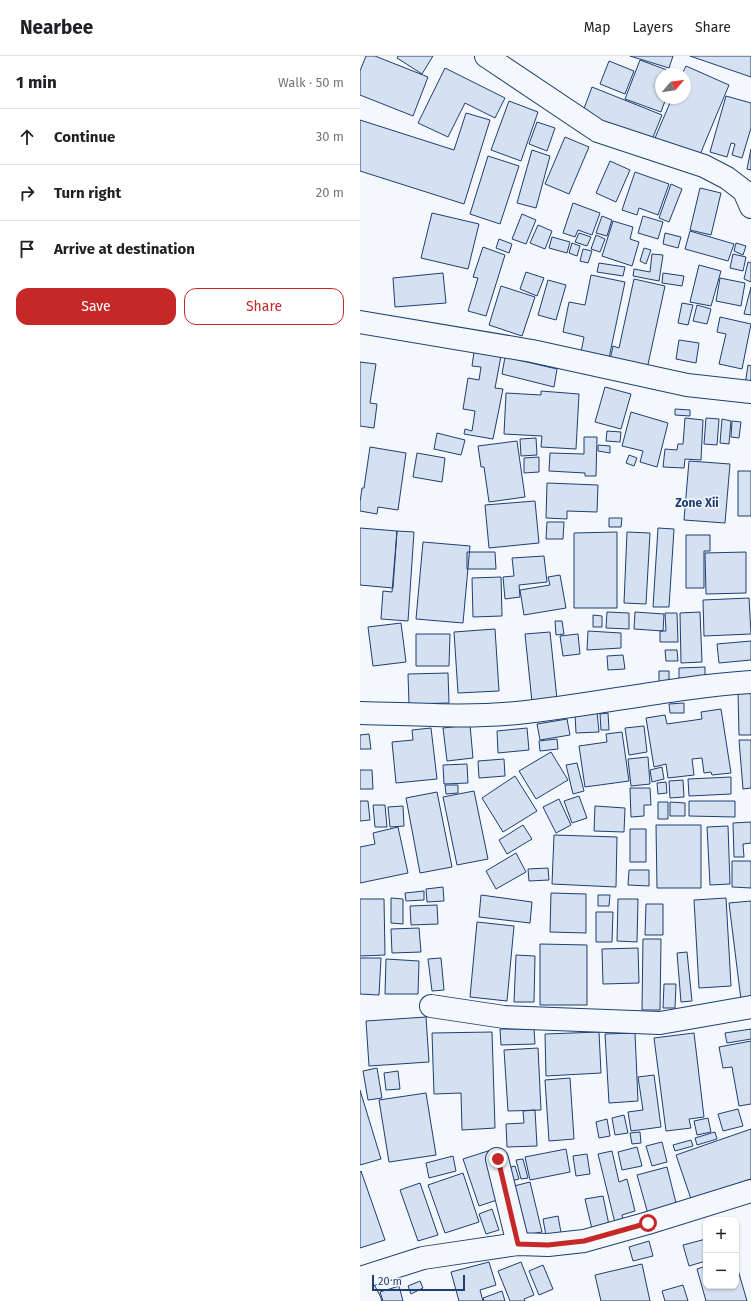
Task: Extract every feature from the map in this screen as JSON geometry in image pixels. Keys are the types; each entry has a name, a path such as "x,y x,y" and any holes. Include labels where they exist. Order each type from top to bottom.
{"street":[{"path":"486,56 598,131 704,166 726,178 744,191 751,207"},
{"path":"360,322 532,351 687,385 751,392"},
{"path":"360,713 446,715 516,713 710,684 751,682"},
{"path":"431,1006 504,1017 660,1023 751,1008"},
{"path":"498,1159 518,1244"},
{"path":"360,1278 423,1258 518,1244 548,1245 584,1241 751,1191"},
{"path":"360,1283 370,1301"}],"building":[{"path":"366,56 375,56 428,77 413,116 360,95 360,71"},
{"path":"398,56 433,56 422,74 397,58"},
{"path":"630,56 673,56 669,68"},
{"path":"690,56 751,56 751,77"},
{"path":"640,60 662,68 655,68 655,104 664,104 661,112 625,99"},
{"path":"609,61 634,71 625,94 600,84"},
{"path":"445,68 505,98 495,118 465,103 448,137 418,123"},
{"path":"691,68 729,85 699,157 655,138 669,104 691,104"},
{"path":"592,87 662,115 651,142 582,114"},
{"path":"726,96 751,103 751,128 742,158 732,155 735,144 731,143 727,157 710,152"},
{"path":"509,101 538,112 521,161 491,150"},
{"path":"466,113 490,120 464,204 360,171 360,120 454,150"},
{"path":"537,122 555,128 547,151 529,144"},
{"path":"565,137 589,147 569,194 545,184"},
{"path":"751,149 751,170 747,169"},
{"path":"532,150 550,156 536,208 517,203"},
{"path":"488,156 519,166 500,224 470,214"},
{"path":"610,161 630,170 616,202 596,193"},
{"path":"635,172 669,184 658,215 639,208 637,215 622,210"},
{"path":"671,184 682,189 669,222 659,218"},
{"path":"700,188 721,193 711,235 690,230"},
{"path":"573,203 600,213 592,235 578,230 575,237 563,233"},
{"path":"432,213 479,224 468,269 421,258"},
{"path":"522,214 536,220 526,244 512,239"},
{"path":"602,216 612,220 607,236 596,233"},
{"path":"643,216 663,222 658,239 638,233"},
{"path":"613,221 633,227 630,239 639,242 632,266 602,256"},
{"path":"538,225 552,231 545,249 530,243"},
{"path":"690,231 734,244 728,261 685,249"},
{"path":"579,233 591,237 587,246 575,242"},
{"path":"665,233 681,237 678,248 663,244"},
{"path":"596,235 605,239 600,252 591,249"},
{"path":"552,237 570,242 567,253 549,248"},
{"path":"499,239 512,244 509,253 496,248"},
{"path":"572,243 580,246 577,256 569,253"},
{"path":"736,243 746,246 743,255 734,251"},
{"path":"483,247 505,255 486,316 468,311 478,278 473,277"},
{"path":"644,248 651,250 646,264 640,261"},
{"path":"583,249 592,251 588,263 580,261"},
{"path":"652,254 663,255 659,281 633,276 634,269 650,272"},
{"path":"733,254 746,257 743,271 730,268"},
{"path":"748,262 751,263 751,282 744,279"},
{"path":"599,263 625,267 623,276 597,272"},
{"path":"699,265 721,271 711,306 690,302"},
{"path":"526,272 544,278 537,296 520,289"},
{"path":"443,273 446,303 395,307 393,278"},
{"path":"663,273 684,276 682,286 662,283"},
{"path":"591,275 625,282 609,358 581,352 584,337 563,332 569,302 585,305"},
{"path":"720,278 745,283 741,306 716,301"},
{"path":"634,279 665,286 647,369 610,360 613,346 619,348"},
{"path":"548,280 566,285 556,320 538,315"},
{"path":"501,286 535,297 522,336 489,325"},
{"path":"751,287 751,315 744,314"},
{"path":"682,303 693,305 688,325 678,323"},
{"path":"697,305 711,309 707,324 693,321"},
{"path":"720,317 751,324 742,369 719,364 726,334 717,332"},
{"path":"679,340 699,343 696,363 676,359"},
{"path":"474,352 501,356 495,388 503,389 493,439 464,434 465,429 472,431 475,411 463,409 468,378 479,380 481,367 472,366"},
{"path":"505,357 557,369 554,387 502,374"},
{"path":"360,362 376,364 370,403 377,404 374,428 360,426"},
{"path":"748,365 751,366 751,386 745,385"},
{"path":"605,387 631,394 621,429 595,422"},
{"path":"541,391 579,394 576,449 541,447 542,436 504,434 506,393 541,395"},
{"path":"675,409 690,410 690,416 675,415"},
{"path":"631,412 668,423 657,467 640,462 643,451 622,446"},
{"path":"685,418 703,420 701,460 685,459 684,468 663,467 665,449 677,450 678,444 683,444"},
{"path":"706,418 719,419 717,445 704,444"},
{"path":"722,419 731,421 729,444 720,443"},
{"path":"732,421 741,422 739,438 731,437"},
{"path":"607,431 621,432 620,442 606,441"},
{"path":"437,433 465,440 461,455 434,449"},
{"path":"584,437 597,437 596,476 585,476 585,473 549,471 550,453 584,454"},
{"path":"536,438 537,455 521,456 520,439"},
{"path":"517,441 525,497 489,502 484,467 481,467 478,446"},
{"path":"598,445 610,446 610,453 598,451"},
{"path":"370,447 406,453 398,510 378,507 377,514 360,511 362,488 364,488"},
{"path":"417,453 445,458 442,482 413,477"},
{"path":"629,455 637,458 634,466 626,463"},
{"path":"539,457 539,472 524,473 524,458"},
{"path":"689,461 730,464 725,523 684,520"},
{"path":"738,471 751,471 751,516 738,516"},
{"path":"547,483 598,485 597,512 567,511 567,519 546,518"},
{"path":"535,501 539,543 489,548 485,505"},
{"path":"609,518 622,518 621,527 609,527"},
{"path":"547,522 564,522 563,539 546,539"},
{"path":"360,528 397,531 393,588 360,585"},
{"path":"658,528 674,529 669,607 653,607"},
{"path":"397,531 414,532 408,621 381,619 383,591 392,592"},
{"path":"617,532 617,608 574,608 574,533"},
{"path":"627,532 650,533 646,604 624,603"},
{"path":"686,535 710,535 710,551 704,551 704,588 686,588"},
{"path":"423,542 470,546 463,623 416,619"},
{"path":"467,552 495,552 496,569 467,569"},
{"path":"746,552 746,593 706,594 705,553"},
{"path":"544,556 547,582 519,585 520,597 505,599 503,577 514,576 512,558"},
{"path":"560,575 566,608 524,615 520,590 550,585 548,577"},
{"path":"501,577 502,616 473,617 472,578"},
{"path":"749,598 751,634 704,636 703,600"},
{"path":"607,612 629,613 629,629 606,628"},
{"path":"635,612 664,614 663,631 634,629"},
{"path":"700,612 702,662 681,663 680,613"},
{"path":"665,613 677,613 678,642 660,642 660,631 666,631"},
{"path":"593,615 602,616 602,627 593,627"},
{"path":"555,621 562,621 564,634 556,635"},
{"path":"401,623 406,662 373,666 368,627"},
{"path":"495,629 499,691 458,693 454,632"},
{"path":"588,631 621,633 621,648 587,650"},
{"path":"550,632 557,699 532,702 525,634"},
{"path":"416,634 450,634 449,666 416,666"},
{"path":"578,634 580,654 563,656 560,636"},
{"path":"751,641 751,660 719,663 717,644"},
{"path":"665,650 677,650 678,661 666,661"},
{"path":"623,655 625,669 608,670 607,656"},
{"path":"705,667 705,680 679,681 679,668"},
{"path":"659,671 669,671 669,682 659,682"},
{"path":"448,673 449,703 409,704 408,674"},
{"path":"738,692 751,692 751,735 739,735"},
{"path":"684,703 684,713 670,713 669,704"},
{"path":"721,709 731,773 712,775 711,772 704,773 702,758 692,759 694,775 668,778 666,764 654,767 646,718 665,715 667,724 702,719 701,712"},
{"path":"597,712 599,732 576,733 575,714"},
{"path":"608,713 609,730 601,730 600,714"},
{"path":"567,719 570,735 540,740 537,724"},
{"path":"470,725 473,758 447,761 443,728"},
{"path":"644,726 647,752 629,755 625,728"},
{"path":"431,728 437,779 396,783 392,742 413,740 412,730"},
{"path":"527,728 529,750 498,753 497,731"},
{"path":"622,732 629,781 585,787 579,746 607,742 606,734"},
{"path":"369,734 371,749 360,749 360,735"},
{"path":"557,739 558,749 540,751 539,741"},
{"path":"739,740 751,740 751,788 743,789"},
{"path":"551,752 568,780 536,799 519,771"},
{"path":"648,757 650,784 631,786 628,759"},
{"path":"504,759 505,776 479,778 478,761"},
{"path":"577,763 584,791 573,794 566,765"},
{"path":"467,764 468,783 444,784 443,765"},
{"path":"662,767 664,779 652,782 650,770"},
{"path":"360,770 372,770 373,789 360,789"},
{"path":"515,776 537,811 503,832 482,798"},
{"path":"731,777 731,794 689,796 688,779"},
{"path":"683,780 684,797 670,798 669,781"},
{"path":"666,782 667,793 658,794 657,783"},
{"path":"445,785 458,785 458,793 446,794"},
{"path":"630,788 650,788 651,805 644,805 644,816 631,817"},
{"path":"474,791 488,859 457,865 443,797"},
{"path":"437,792 452,867 420,873 406,798"},
{"path":"579,796 587,818 572,823 564,801"},
{"path":"559,799 571,825 556,833 543,807"},
{"path":"360,801 368,801 370,820 360,821"},
{"path":"689,801 735,801 735,817 689,816"},
{"path":"658,802 668,802 668,819 658,819"},
{"path":"670,802 685,803 685,816 670,816"},
{"path":"373,805 385,805 387,827 375,827"},
{"path":"403,806 404,826 390,827 388,807"},
{"path":"595,806 625,808 624,832 594,831"},
{"path":"751,822 751,843 743,844 744,857 734,857 733,823"},
{"path":"523,825 532,839 507,854 499,840"},
{"path":"656,825 701,825 701,888 657,888"},
{"path":"728,826 730,884 710,885 707,827"},
{"path":"398,827 408,873 360,883 360,847 375,844 373,833"},
{"path":"630,829 646,829 646,862 630,862"},
{"path":"554,835 617,837 616,887 552,884"},
{"path":"516,853 526,872 496,889 486,871"},
{"path":"732,861 751,861 751,888 732,887"},
{"path":"548,868 549,880 529,881 528,869"},
{"path":"629,870 649,870 649,886 628,885"},
{"path":"443,887 444,901 427,902 426,889"},
{"path":"424,891 424,900 406,901 405,893"},
{"path":"551,893 586,894 586,933 550,932"},
{"path":"481,895 532,902 530,923 479,917"},
{"path":"598,895 610,895 609,906 598,906"},
{"path":"391,898 403,899 403,924 391,923"},
{"path":"726,898 731,986 699,988 694,900"},
{"path":"360,899 384,899 385,955 360,956"},
{"path":"618,899 638,899 637,942 617,941"},
{"path":"751,901 751,999 741,1000 729,903"},
{"path":"646,904 663,904 663,935 645,935"},
{"path":"437,905 438,924 411,925 410,906"},
{"path":"596,912 613,912 612,942 596,942"},
{"path":"477,922 514,926 507,1001 470,997"},
{"path":"419,928 421,952 392,953 391,929"},
{"path":"643,939 661,939 660,1010 642,1010"},
{"path":"540,944 587,945 587,1005 540,1005"},
{"path":"638,948 639,983 603,984 602,949"},
{"path":"687,952 692,1001 681,1002 677,953"},
{"path":"516,955 535,956 534,1002 514,1002"},
{"path":"360,958 381,958 379,995 360,994"},
{"path":"441,958 444,990 432,991 428,959"},
{"path":"386,959 419,961 418,994 385,994"},
{"path":"664,984 676,984 675,1008 663,1008"},
{"path":"426,1017 429,1062 369,1066 366,1021"},
{"path":"500,1029 534,1029 535,1044 501,1045"},
{"path":"751,1029 751,1039 727,1043 725,1033"},
{"path":"492,1032 495,1128 462,1130 461,1093 434,1094 432,1033"},
{"path":"599,1032 601,1073 546,1076 545,1034"},
{"path":"635,1033 638,1101 609,1103 605,1034"},
{"path":"694,1033 704,1117 689,1119 691,1128 666,1131 654,1038"},
{"path":"751,1041 751,1104 739,1106 732,1067 723,1068 719,1047"},
{"path":"538,1048 541,1110 508,1111 504,1050"},
{"path":"377,1068 382,1098 368,1100 363,1071"},
{"path":"398,1071 400,1089 386,1090 384,1073"},
{"path":"654,1075 661,1127 631,1131 628,1112 643,1110 638,1077"},
{"path":"570,1078 574,1139 549,1141 545,1080"},
{"path":"360,1090 381,1159 360,1165"},
{"path":"426,1093 436,1155 389,1162 379,1100"},
{"path":"738,1109 743,1126 723,1131 718,1114"},
{"path":"535,1110 537,1146 507,1147 506,1124 524,1123 523,1111"},
{"path":"624,1115 628,1133 615,1135 612,1118"},
{"path":"708,1118 711,1132 697,1135 694,1121"},
{"path":"607,1119 610,1136 599,1138 596,1122"},
{"path":"751,1129 751,1179 691,1199 676,1155"},
{"path":"640,1132 641,1143 632,1144 630,1133"},
{"path":"715,1132 717,1139 697,1145 695,1138"},
{"path":"691,1140 693,1146 675,1151 673,1145"},
{"path":"662,1142 667,1162 652,1166 646,1146"},
{"path":"637,1147 642,1166 622,1170 618,1152"},
{"path":"566,1149 570,1172 530,1180 525,1157"},
{"path":"491,1150 506,1197 479,1206 463,1159"},
{"path":"612,1151 619,1182 627,1179 635,1211 622,1215 624,1225 616,1227 598,1154"},
{"path":"587,1154 590,1174 576,1176 573,1156"},
{"path":"453,1156 456,1171 429,1178 426,1163"},
{"path":"523,1159 528,1178 521,1179 516,1160"},
{"path":"515,1166 519,1179 506,1182 503,1169"},
{"path":"667,1167 677,1207 648,1214 637,1175"},
{"path":"361,1171 385,1240 360,1248 360,1172"},
{"path":"463,1173 479,1222 445,1233 428,1185"},
{"path":"530,1182 542,1232 525,1235 514,1186"},
{"path":"420,1183 438,1235 418,1241 400,1190"},
{"path":"603,1196 609,1225 592,1229 585,1199"},
{"path":"492,1209 499,1230 486,1234 479,1214"},
{"path":"558,1216 562,1238 547,1241 543,1219"},
{"path":"703,1240 703,1262 689,1266 683,1245"},
{"path":"649,1241 653,1256 633,1261 629,1247"},
{"path":"489,1262 496,1285 480,1290 483,1301 459,1301 451,1272"},
{"path":"521,1262 534,1295 524,1299 525,1301 510,1301 498,1271"},
{"path":"642,1264 650,1301 601,1301 595,1275"},
{"path":"543,1265 553,1289 539,1295 529,1271"},
{"path":"703,1267 703,1289 739,1289 739,1273 747,1301 706,1301 697,1269"},
{"path":"420,1281 423,1288 411,1294 408,1286"},
{"path":"683,1285 688,1301 665,1301 662,1291"},
{"path":"399,1286 403,1301 383,1301 380,1292"},
{"path":"502,1291 505,1301 484,1301 483,1298"}],"district":[{"name":"Zone Xii","path":"697,503"}],"route":[{"path":"498,1159 518,1244 548,1245 584,1241 648,1223"}]}
